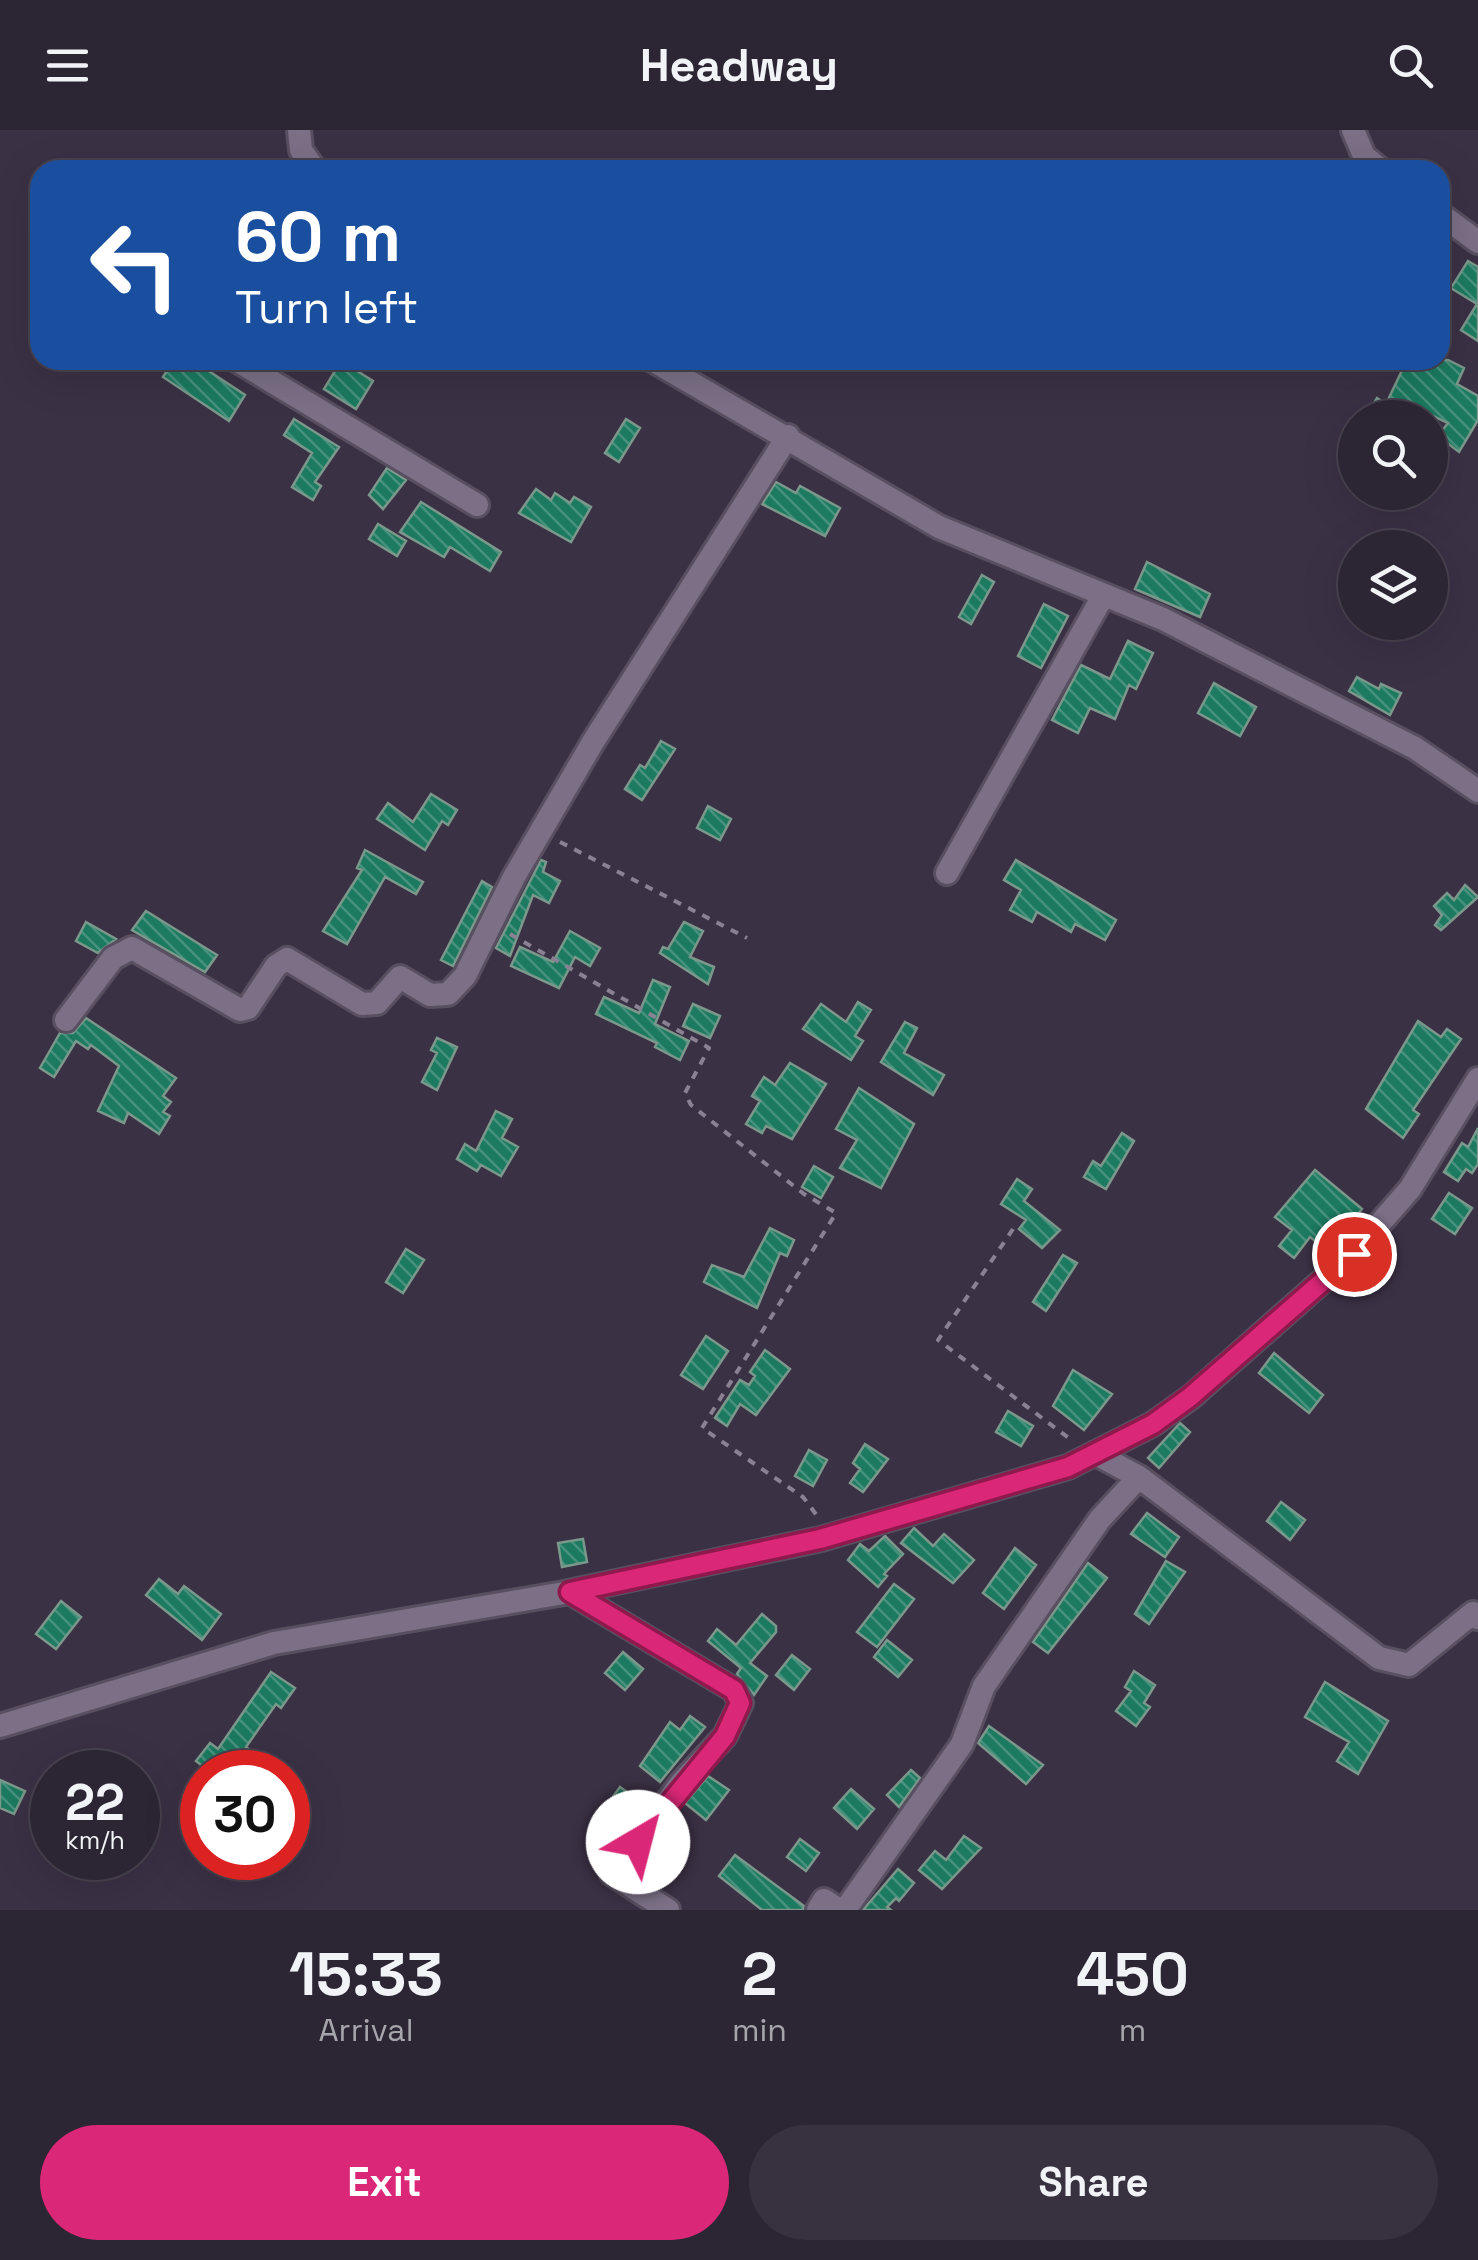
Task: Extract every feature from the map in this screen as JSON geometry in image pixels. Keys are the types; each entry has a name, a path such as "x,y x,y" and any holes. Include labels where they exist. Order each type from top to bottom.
{"street":[{"path":"299,130 301,150 308,160"},
{"path":"1353,130 1369,160"},
{"path":"1450,221 1478,242"},
{"path":"253,370 477,505"},
{"path":"670,370 939,527 1164,620 1415,748 1478,791"},
{"path":"66,1020 124,948 132,948 240,1010 248,1008 276,966 286,959 362,1004 378,1003 400,977 430,995 448,994 465,976 514,877 544,833 593,742 788,436"},
{"path":"947,873 1104,596"},
{"path":"0,1726 274,1643 570,1592 820,1539 1068,1467 1153,1424 1190,1397 1354,1254 1410,1190 1478,1079"},
{"path":"1096,1454 1138,1477 1379,1658 1409,1666 1476,1612"},
{"path":"818,1910 824,1900 842,1910 962,1744 984,1686 1100,1520 1138,1477"},
{"path":"570,1592 734,1690 740,1703 725,1736 682,1782 612,1874 668,1910"}],"path":[{"path":"544,833 746,938"},
{"path":"493,924 608,986 709,1048 685,1093 691,1105 804,1194 836,1213 702,1428 803,1497 824,1524 820,1539"},
{"path":"1014,1229 938,1340 1070,1439 1068,1467"}],"building":[{"path":"1468,261 1478,267 1478,341 1461,330 1477,304 1451,288"},
{"path":"1450,361 1464,368 1457,384 1478,396 1478,420 1459,452 1448,444 1448,400 1388,400 1402,370 1450,370"},
{"path":"168,370 207,370 245,395 229,421 163,377"},
{"path":"336,370 355,370 373,381 356,409 324,389"},
{"path":"294,419 339,447 315,482 321,486 313,500 292,487 312,453 284,435"},
{"path":"626,419 640,428 619,462 605,453"},
{"path":"387,468 406,480 383,509 369,495"},
{"path":"776,482 796,493 800,486 840,508 825,536 762,504"},
{"path":"536,489 551,500 555,493 570,503 574,497 591,507 571,542 519,513"},
{"path":"421,502 501,552 490,571 450,547 444,557 400,532"},
{"path":"378,524 406,541 397,556 369,539"},
{"path":"1147,562 1210,594 1200,617 1135,589"},
{"path":"982,575 994,582 971,624 959,617"},
{"path":"1044,604 1068,616 1041,668 1018,656"},
{"path":"1128,641 1153,653 1136,689 1129,685 1115,719 1090,708 1078,733 1052,720 1081,665 1110,679"},
{"path":"1357,677 1379,689 1381,684 1401,693 1390,715 1349,691"},
{"path":"1214,683 1256,707 1240,736 1198,713"},
{"path":"661,741 675,749 642,800 625,789 640,765 645,768"},
{"path":"431,794 457,810 448,825 442,821 425,850 377,819 388,803 413,822"},
{"path":"708,806 731,819 720,840 697,828"},
{"path":"365,850 423,882 416,894 385,877 347,944 323,931 362,870 357,868"},
{"path":"541,860 546,862 543,872 560,881 549,903 533,895 510,956 496,948"},
{"path":"1016,860 1116,920 1105,940 1075,924 1071,932 1037,912 1032,922 1010,910 1021,890 1004,880"},
{"path":"482,881 492,887 453,966 441,960"},
{"path":"1465,885 1478,897 1441,930 1435,925 1442,915 1434,906 1447,893 1454,900"},
{"path":"146,911 217,955 205,972 132,930"},
{"path":"86,922 116,939 98,953 76,941"},
{"path":"684,922 703,931 690,957 714,967 708,984 660,953 663,947 668,949"},
{"path":"570,931 600,948 590,966 575,957 559,988 511,966 520,947 553,962"},
{"path":"653,980 670,987 655,1024 689,1041 680,1060 655,1047 657,1043 596,1014 604,997 639,1013"},
{"path":"858,1002 871,1010 855,1036 863,1041 851,1060 803,1029 821,1004 846,1022"},
{"path":"693,1004 720,1016 710,1038 683,1026"},
{"path":"86,1018 176,1078 163,1096 171,1102 163,1112 170,1116 159,1134 128,1113 124,1123 98,1111 119,1066 91,1045 88,1049 76,1041 54,1077 40,1068 60,1033 73,1033"},
{"path":"1418,1021 1441,1037 1447,1029 1461,1039 1413,1110 1419,1114 1403,1138 1366,1109"},
{"path":"905,1022 917,1028 904,1053 944,1075 933,1095 881,1062"},
{"path":"437,1038 457,1047 437,1090 422,1082 437,1053 431,1050"},
{"path":"790,1063 826,1084 792,1139 766,1126 762,1133 746,1124 760,1101 752,1096 764,1077 775,1085"},
{"path":"859,1088 914,1124 881,1188 840,1168 857,1140 836,1129"},
{"path":"496,1111 512,1119 502,1138 518,1147 501,1176 481,1165 477,1171 457,1159 465,1144 476,1151"},
{"path":"1478,1128 1478,1164 1472,1173 1466,1169 1458,1181 1444,1172 1462,1143 1468,1147"},
{"path":"1122,1133 1134,1141 1106,1189 1084,1177 1093,1161 1101,1166"},
{"path":"814,1166 833,1177 821,1198 802,1187"},
{"path":"1315,1170 1362,1209 1346,1228 1341,1224 1323,1247 1310,1237 1294,1258 1279,1246 1292,1230 1275,1217"},
{"path":"1017,1179 1032,1189 1024,1201 1060,1230 1042,1248 1019,1229 1026,1220 1001,1204"},
{"path":"1449,1193 1472,1208 1455,1234 1432,1219"},
{"path":"770,1228 794,1240 787,1256 780,1253 757,1308 704,1282 712,1265 744,1277"},
{"path":"406,1249 424,1260 403,1293 386,1282"},
{"path":"1063,1255 1077,1263 1046,1311 1033,1302"},
{"path":"706,1336 728,1351 703,1389 681,1375"},
{"path":"765,1350 790,1369 756,1415 740,1404 727,1426 715,1418 740,1380 749,1385 755,1376 750,1372"},
{"path":"1274,1353 1323,1395 1309,1413 1259,1373"},
{"path":"1073,1370 1112,1394 1084,1430 1053,1406"},
{"path":"1008,1411 1033,1426 1021,1446 996,1432"},
{"path":"1180,1423 1190,1432 1159,1468 1148,1458"},
{"path":"865,1444 888,1459 863,1492 850,1483 860,1469 853,1463"},
{"path":"809,1450 827,1460 813,1486 795,1476"},
{"path":"1281,1502 1305,1520 1290,1540 1267,1521"},
{"path":"1147,1513 1179,1537 1165,1557 1131,1534"},
{"path":"914,1528 933,1546 944,1534 974,1560 953,1583 901,1543"},
{"path":"885,1536 903,1554 884,1574 887,1576 878,1587 848,1560 860,1544 869,1551"},
{"path":"583,1539 587,1562 562,1567 558,1543"},
{"path":"1015,1548 1036,1565 1004,1609 983,1593"},
{"path":"1166,1561 1185,1572 1149,1624 1135,1614"},
{"path":"1088,1563 1107,1578 1048,1653 1033,1642"},
{"path":"159,1579 178,1594 184,1586 221,1614 202,1640 146,1595"},
{"path":"894,1584 914,1599 877,1647 857,1632"},
{"path":"61,1601 81,1617 56,1649 36,1634"},
{"path":"762,1614 776,1626 776,1632 750,1663 767,1676 754,1695 737,1674 741,1668 708,1641 717,1629 736,1645"},
{"path":"887,1640 912,1660 898,1677 874,1657"},
{"path":"623,1652 643,1669 625,1690 605,1673"},
{"path":"792,1655 810,1669 794,1690 776,1675"},
{"path":"1134,1671 1155,1685 1144,1703 1150,1707 1136,1726 1116,1711 1131,1691 1125,1687"},
{"path":"271,1672 295,1688 281,1708 276,1704 246,1747 250,1750 205,1750 210,1743 218,1749"},
{"path":"1325,1682 1388,1721 1358,1774 1337,1761 1349,1742 1305,1717"},
{"path":"690,1716 705,1727 660,1782 640,1766 670,1722 680,1730"},
{"path":"989,1726 1043,1765 1026,1784 978,1743"},
{"path":"911,1770 920,1778 899,1807 887,1795"},
{"path":"708,1776 729,1790 706,1820 685,1803"},
{"path":"0,1780 25,1791 14,1814 0,1808"},
{"path":"620,1787 645,1805 629,1827 604,1809"},
{"path":"851,1789 874,1809 857,1829 834,1808"},
{"path":"964,1836 981,1848 942,1889 919,1870 935,1851 946,1860"},
{"path":"800,1839 819,1853 806,1871 787,1857"},
{"path":"735,1855 804,1906 803,1910 762,1910 719,1876"},
{"path":"898,1869 914,1883 899,1901 896,1898 887,1907 891,1910 863,1910"}],"route":[{"path":"638,1842 682,1782 725,1736 740,1703 734,1690 570,1592 820,1539 1068,1467 1153,1424 1190,1397 1354,1254"}]}
